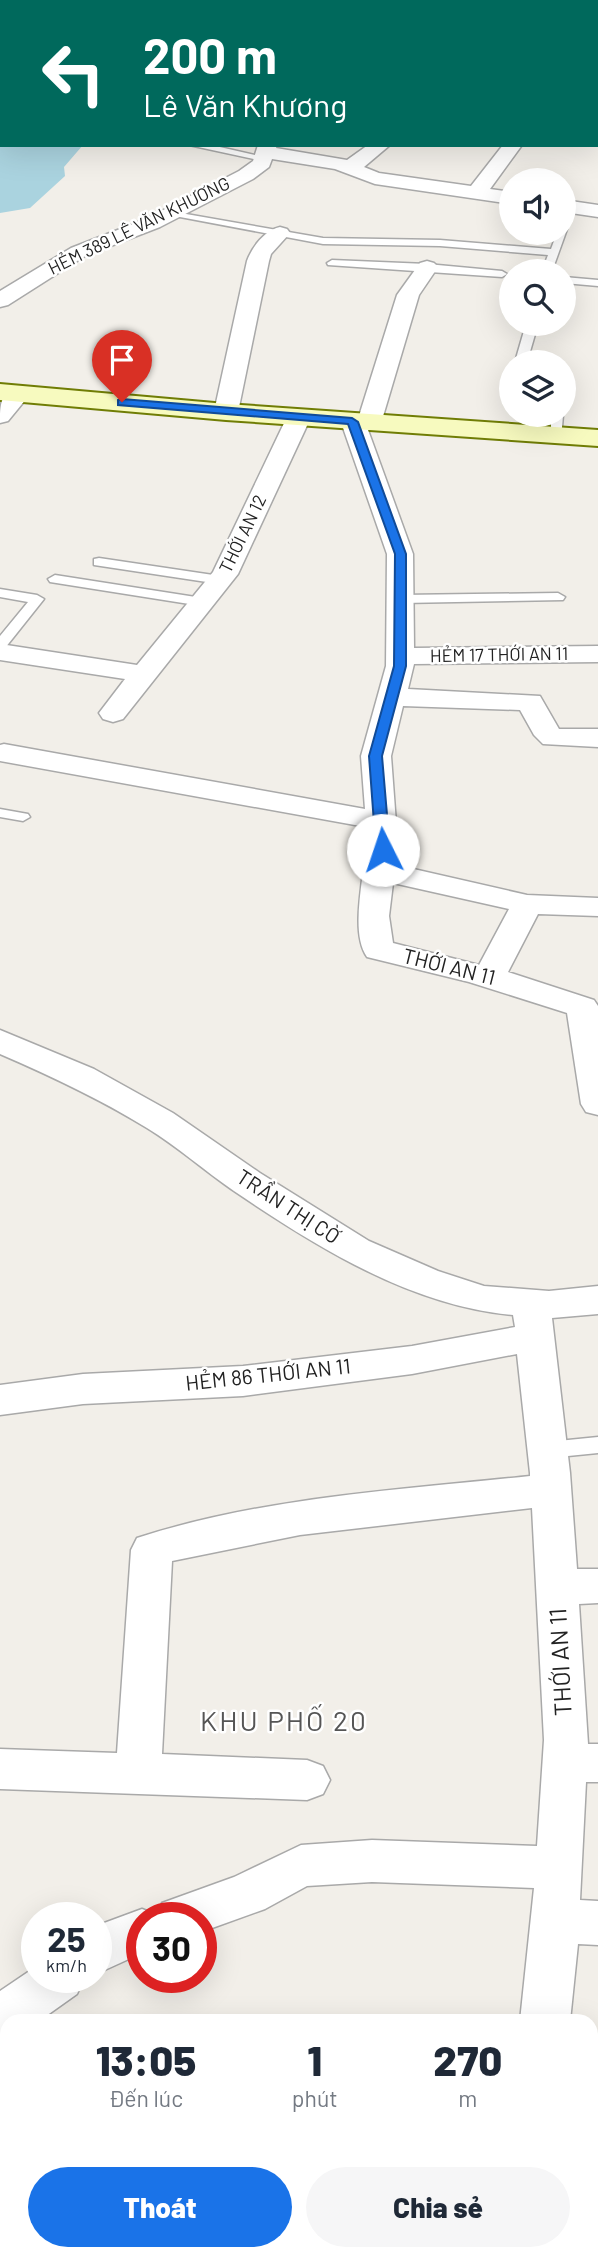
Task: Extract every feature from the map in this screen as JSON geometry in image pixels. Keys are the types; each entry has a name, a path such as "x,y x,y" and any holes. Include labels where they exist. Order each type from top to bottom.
{"main road":[{"path":"9,393 361,422 499,424"},
{"path":"563,427 598,438"}],"street":[{"path":"348,169 378,147"},
{"path":"477,192 511,147"},
{"path":"265,152 338,164 376,178 499,196"},
{"name":"HẺM 389 LÊ VĂN KHƯƠNG","path":"0,300 78,252 169,214 246,175 262,163 265,152"},
{"path":"576,208 598,211"},
{"path":"226,412 261,251 280,233"},
{"path":"361,422 408,295 427,267"},
{"path":"0,416 9,393"},
{"name":"THỚI AN 12","path":"113,713 220,580 299,417"},
{"name":"THỚI AN 11","path":"361,422 400,554 402,599 400,656 376,756 383,850 373,916 378,950 489,977 582,1007 593,1035 598,1104"},
{"path":"0,652 144,674"},
{"name":"HẺM 17 THỚI AN 11","path":"400,656 598,654"},
{"path":"392,697 530,702 548,735 553,738 598,738"},
{"path":"4,753 381,821"},
{"path":"380,871 527,904 598,907"},
{"path":"489,977 527,904"},
{"name":"TRẦN THỊ CỜ","path":"0,1041 82,1077 161,1121 247,1182 356,1250 425,1280 533,1320 598,1300"},
{"name":"THỚI AN 11","path":"533,1320 549,1470 577,1586 566,1740 581,1763 559,1868 577,1922 547,2014"},
{"name":"HẺM 86 THỚI AN 11","path":"0,1399 83,1389 243,1381 412,1360 533,1320"},
{"path":"138,1773 152,1550 195,1538 352,1512 549,1470"},
{"path":"0,1769 307,1780"},
{"path":"217,1905 248,1894 301,1866 372,1861 559,1868"},
{"path":"8,2014 38,1993"}],"lane":[{"path":"214,147 265,152"},
{"path":"169,214 323,241 440,243 554,252"},
{"path":"551,259 557,245"},
{"path":"332,263 499,274"},
{"path":"576,281 598,283"},
{"path":"99,562 220,580"},
{"path":"55,579 202,602"},
{"path":"0,593 37,599 0,645"},
{"path":"402,599 558,597"},
{"path":"0,813 23,817"},
{"path":"549,1470 598,1445"}],"water":[{"path":"0,147 81,147 64,167 65,176 30,208 0,213"}],"district":[{"name":"KHU PHỐ 20","path":"284,1721"}],"route":[{"path":"122,402 352,422 400,554 400,666 376,756 383,850"}]}
